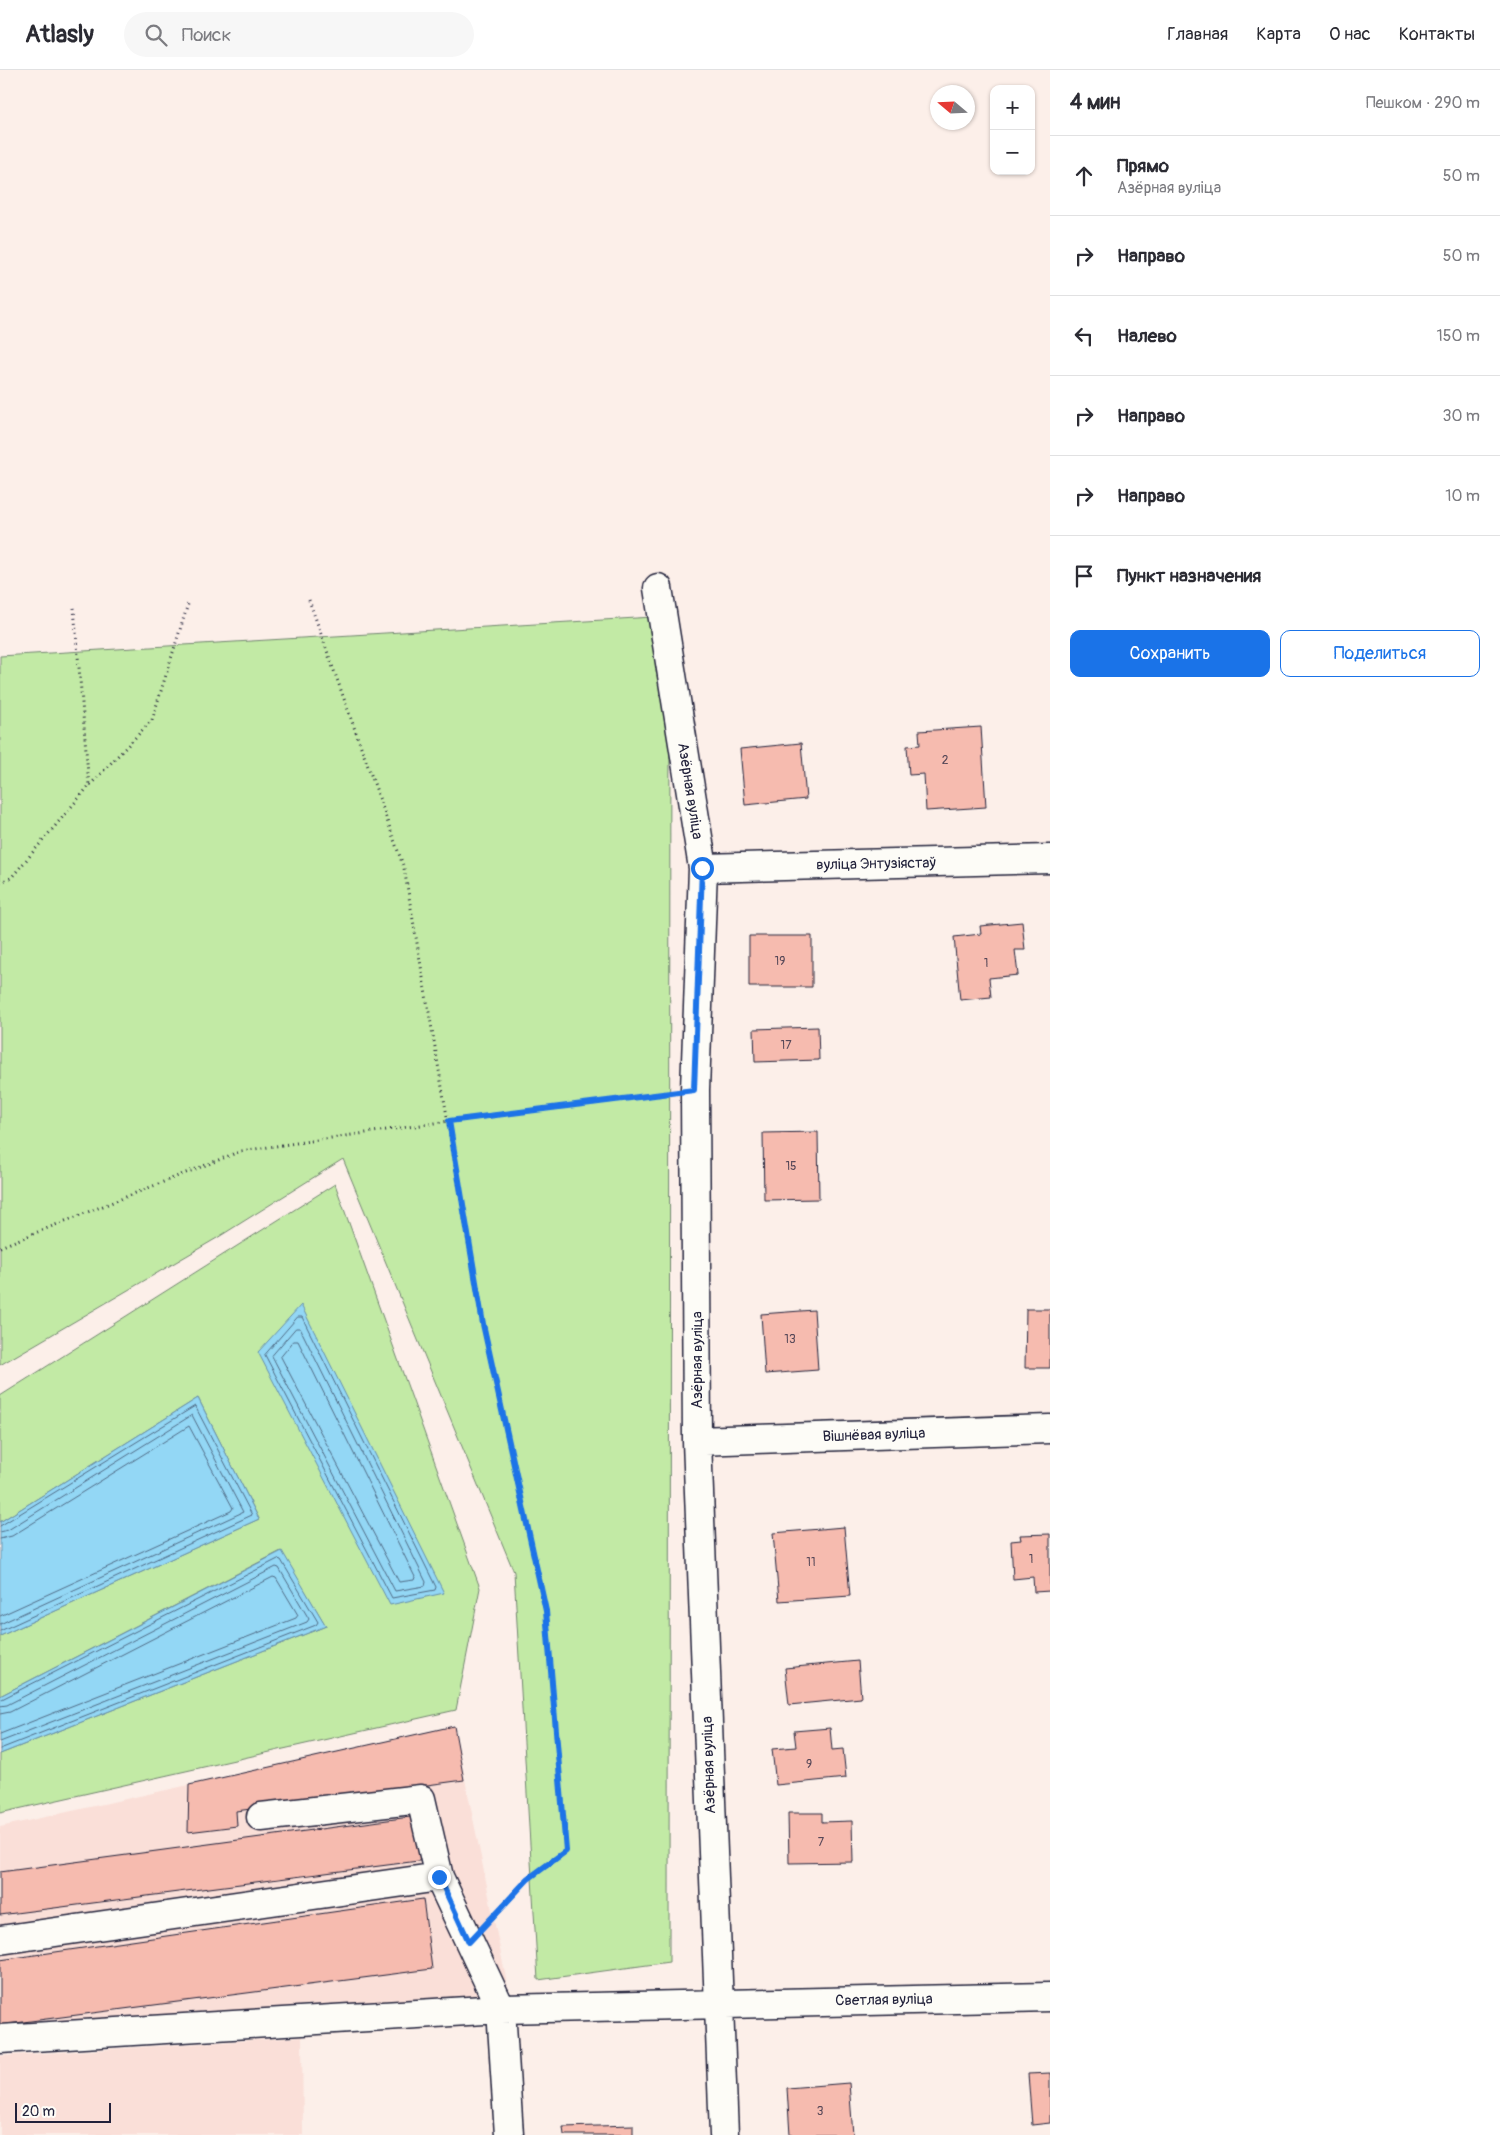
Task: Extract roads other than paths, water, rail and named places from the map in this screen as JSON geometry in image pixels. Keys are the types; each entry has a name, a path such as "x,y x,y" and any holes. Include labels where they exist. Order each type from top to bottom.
{"street":[{"name":"Азёрная вуліца","path":"658,588 702,868 694,1090 697,1441 724,2135"},
{"name":"вуліца Энтузіястаў","path":"702,868 1050,859"},
{"name":"Вішнёвая вуліца","path":"697,1441 1050,1429"},
{"path":"261,1817 421,1799 439,1877 501,2009 509,2135"},
{"path":"0,1940 439,1877"},
{"name":"Светлая вуліца","path":"0,2039 501,2009 1050,1997"}],"water":[{"path":"301,1305 444,1593 390,1605 258,1352"},
{"path":"198,1398 259,1519 0,1636 0,1522"},
{"path":"282,1551 326,1626 0,1754 0,1696"}]}
